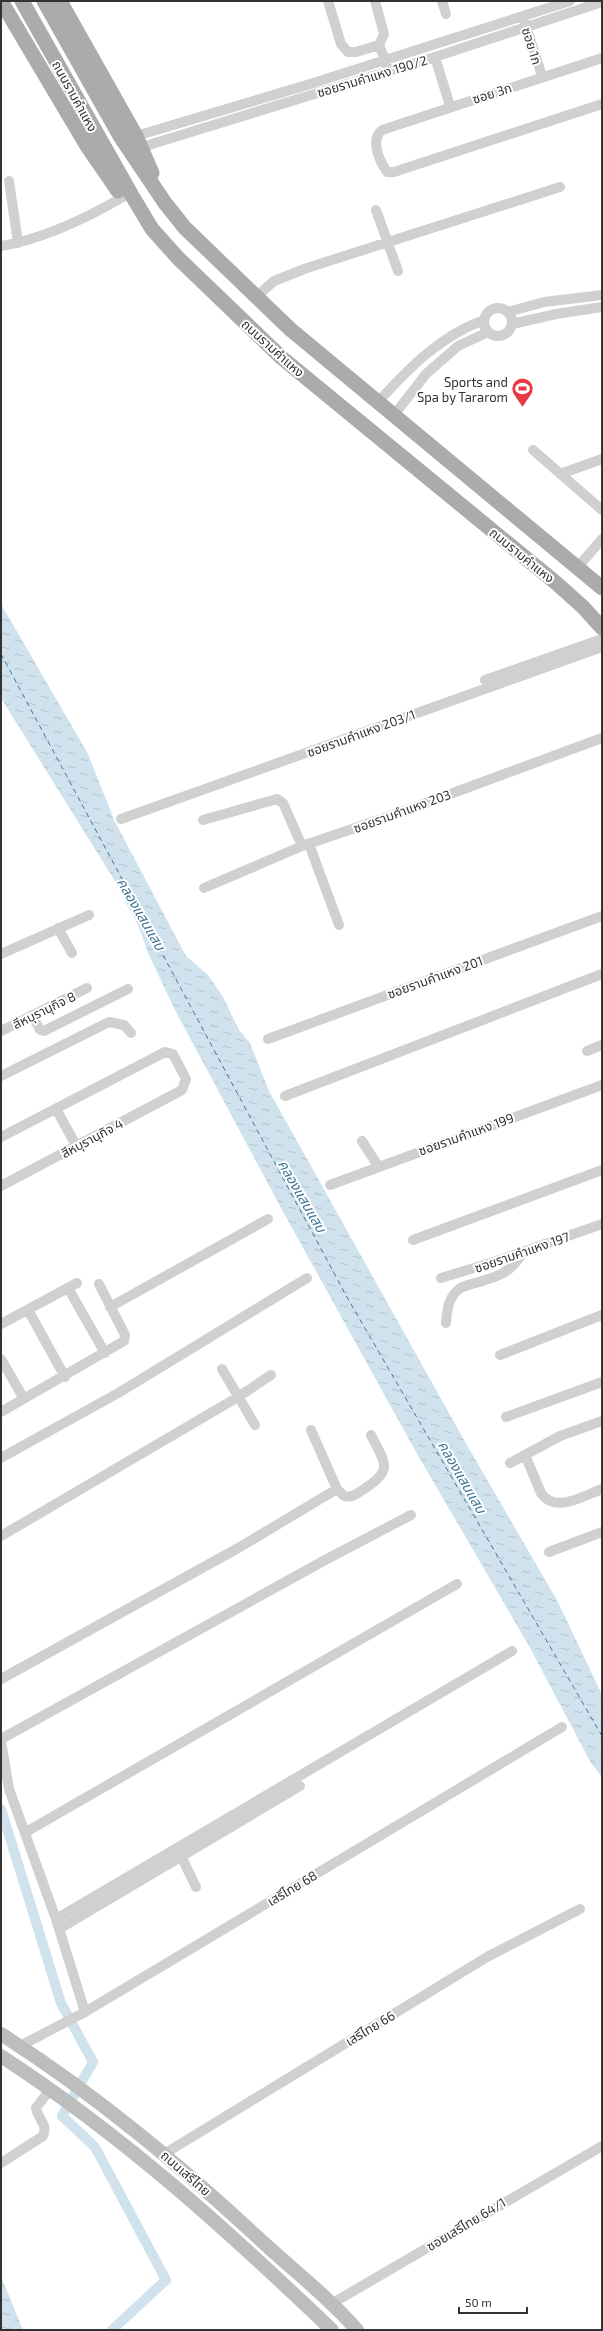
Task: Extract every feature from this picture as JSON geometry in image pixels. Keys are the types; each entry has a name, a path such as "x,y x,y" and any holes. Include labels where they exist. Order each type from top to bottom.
{"main road":[{"path":"1,1 87,146 122,197 152,229"},
{"name":"ถนนรามคำแหง","path":"22,1 107,155 152,229 195,276 282,358 555,582 583,607 602,628"},
{"name":"ถนนรามคำแหง","path":"44,1 133,156 165,203 202,246 290,329 602,588"},
{"path":"60,1 139,142 165,203"},
{"name":"ถนนเสรีไทย","path":"1,2034 87,2092 164,2154 331,2304 357,2330"},
{"name":"ถนนเสรีไทย","path":"1,2056 76,2107 207,2213 332,2330"}],"street":[{"path":"328,1 341,44 348,52 356,52 380,45"},
{"path":"375,1 384,34 380,45 389,71"},
{"path":"442,1 446,14"},
{"name":"ซอยรามคำแหง 190/2","path":"139,142 211,115 570,1"},
{"name":"ซอยรามคำแหง 190/2","path":"139,142 389,71 602,2"},
{"name":"ซอย 1ก","path":"523,16 542,76"},
{"path":"435,57 450,106"},
{"name":"ซอย 3ก","path":"602,58 450,106 382,130 376,135 375,141 383,165 388,172 394,172 602,104"},
{"path":"9,181 18,243"},
{"path":"256,298 274,281 388,242 560,187"},
{"path":"1,246 18,243 88,217 122,197"},
{"path":"376,210 398,271"},
{"path":"378,402 419,358 452,334 484,320 488,312 495,308 508,312 544,302 602,295"},
{"path":"484,320 488,332 496,336 504,334 512,324 556,314 602,307"},
{"path":"508,312 512,324"},
{"path":"394,415 426,374 458,346 488,332"},
{"path":"452,334 458,346"},
{"path":"533,450 602,510"},
{"path":"560,474 602,459"},
{"path":"578,567 602,539"},
{"name":"ซอยรามคำแหง 203/1","path":"121,819 572,655 602,639"},
{"name":"ซอยรามคำแหง 203/1","path":"485,680 602,647"},
{"name":"ซอยรามคำแหง 203","path":"204,888 306,845 396,814 602,738"},
{"path":"203,820 277,798 283,803 306,845 339,924"},
{"path":"1,954 89,915"},
{"name":"ซอยรามคำแหง 201","path":"268,1039 602,916"},
{"path":"58,928 72,952"},
{"path":"284,1096 602,974"},
{"name":"สีหบุรานุกิจ 8","path":"1,1031 87,988"},
{"path":"32,1015 40,1030 44,1031 128,989"},
{"path":"1,1076 109,1022 124,1025 131,1033"},
{"path":"587,1051 602,1045"},
{"name":"สีหบุรานุกิจ 4","path":"1,1186 182,1090 186,1078 173,1054 165,1052 56,1109"},
{"name":"ซอยรามคำแหง 199","path":"330,1185 378,1166 602,1085"},
{"path":"1,1137 56,1109 77,1147"},
{"path":"362,1141 378,1166"},
{"path":"413,1240 602,1170"},
{"path":"110,1307 268,1219"},
{"name":"ซอยรามคำแหง 197","path":"441,1278 523,1252 602,1224"},
{"path":"446,1323 449,1304 456,1291 462,1287 509,1271 517,1264 523,1252"},
{"path":"1,1458 120,1392 307,1278"},
{"path":"1,1412 65,1377 122,1343 125,1338 98,1284"},
{"path":"1,1324 72,1286 105,1353"},
{"path":"28,1310 65,1377"},
{"path":"500,1356 602,1316"},
{"path":"1,1359 24,1399"},
{"path":"222,1369 255,1425"},
{"path":"1,1536 238,1397 271,1375"},
{"path":"506,1417 602,1382"},
{"path":"510,1463 560,1436 602,1421"},
{"path":"311,1430 337,1489 344,1496 353,1496 377,1481 383,1474 384,1462 372,1435"},
{"path":"525,1455 541,1493 544,1498 553,1503 567,1502 602,1489"},
{"path":"1,1679 240,1547 337,1489"},
{"path":"84,2013 56,1919 26,1832 5,1791 1,1740 327,1559 411,1515"},
{"path":"549,1552 602,1532"},
{"path":"26,1832 457,1584"},
{"path":"56,1919 512,1651"},
{"name":"เสรีไทย 68","path":"20,2046 84,2013 562,1727"},
{"path":"59,1929 300,1786"},
{"path":"181,1856 196,1887"},
{"name":"เสรีไทย 66","path":"164,2154 486,1957 580,1910"},
{"path":"1,2163 42,2136 45,2130 44,2123 36,2108 52,2090"},
{"name":"ซอยเสรีไทย 64/1","path":"331,2304 602,2146"}],"water":[{"name":"คลองแสนแสบ","path":"1,604 88,754 115,822 186,956 208,975 223,997 239,1030 250,1043 269,1091 464,1440 558,1602 602,1695 602,1777 591,1763 529,1646 416,1452 281,1208 175,1010 148,953 139,927 113,878 1,698"},
{"path":"1,2276 23,2330 1,2330"}],"waterway":[{"path":"1,1809 61,2003 93,2062 62,2116 95,2147 166,2280 112,2330"}],"ferry route":[{"path":"1,654 348,1299 602,1736"}],"place":[{"name":"Sports and Spa by Tararom","path":"523,408"}]}
